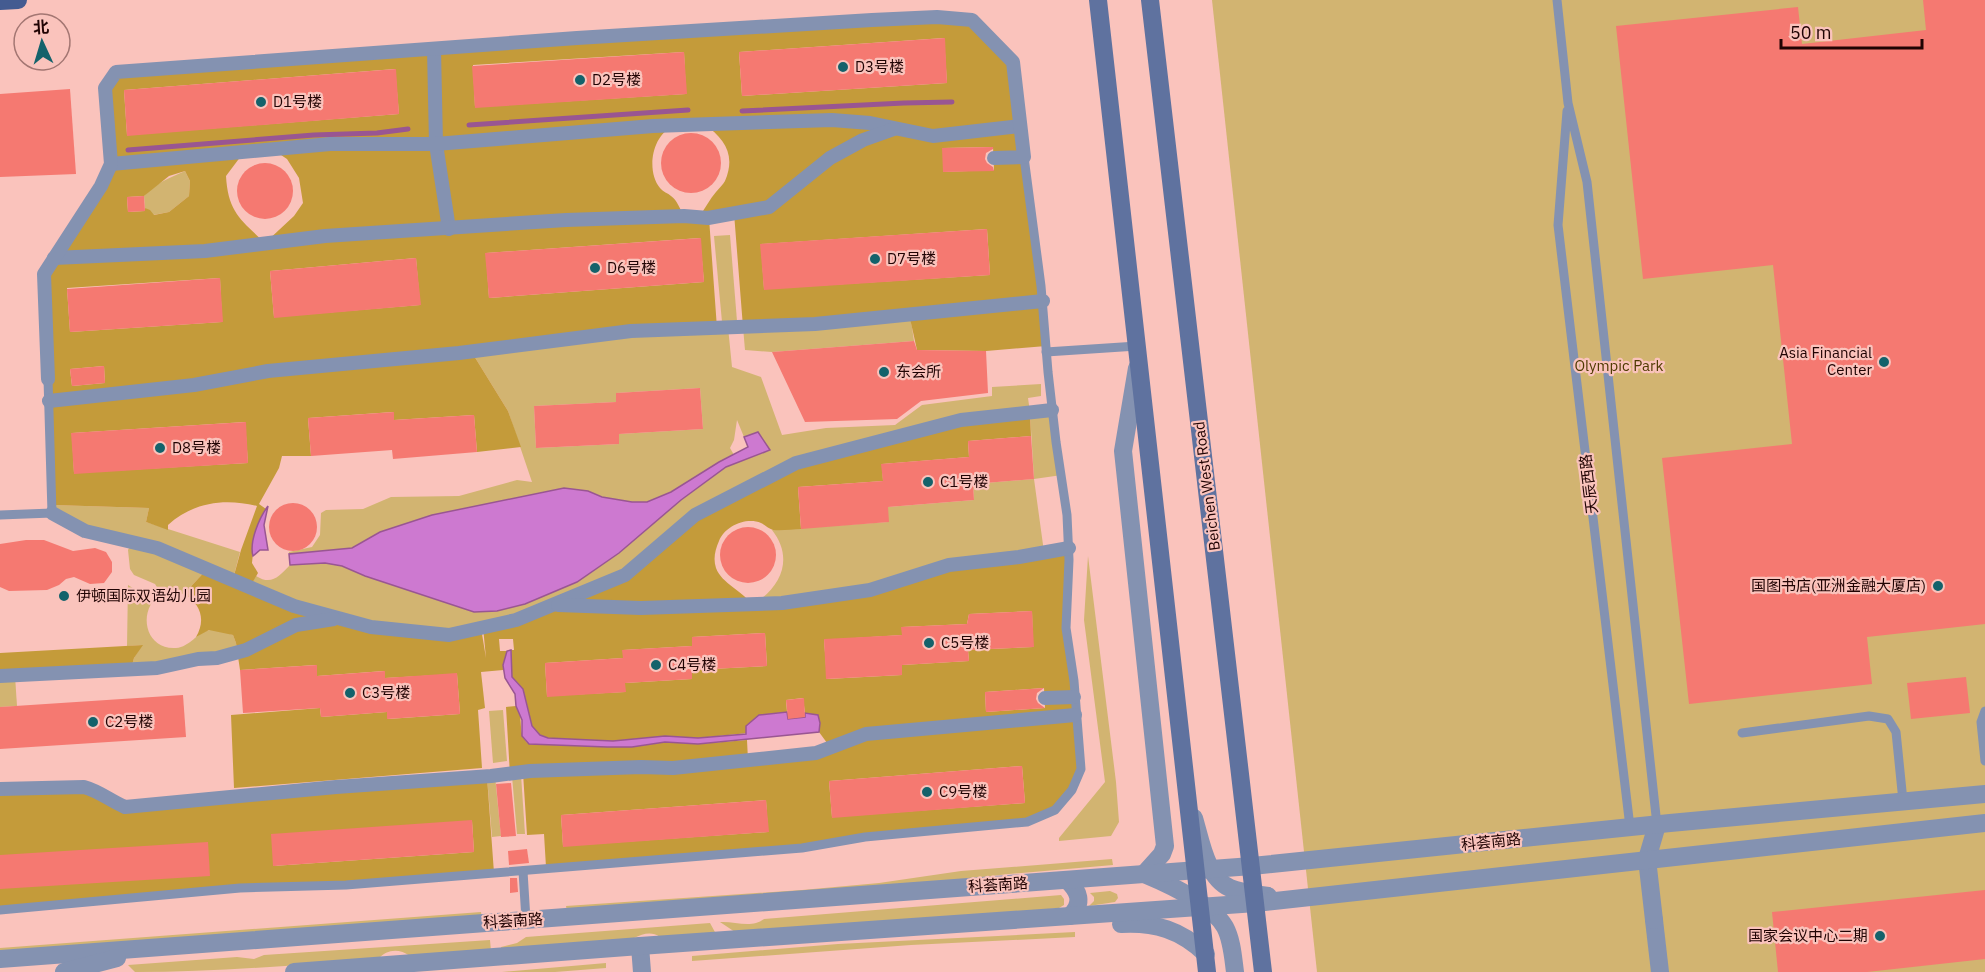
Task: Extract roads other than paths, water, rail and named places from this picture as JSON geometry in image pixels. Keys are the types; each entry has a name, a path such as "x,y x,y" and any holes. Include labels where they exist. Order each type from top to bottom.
{"main road":[{"path":"0,2 18,0"},
{"path":"1098,0 1207,963"},
{"name":"Beichen West Road","path":"1150,0 1263,972"}],"street":[{"path":"48,379 44,274 101,186 111,164 105,88 116,72 860,21 937,17 972,20 1013,62 1024,157 994,158"},
{"path":"434,49 436,144 449,229"},
{"path":"111,164 330,144 436,144 653,126 832,120 870,123 933,136 1020,126"},
{"path":"54,258 205,251 325,236 566,220 684,216 708,218 769,207 830,158 863,140 894,129"},
{"path":"49,401 194,385 268,370 459,353 631,331 815,324 1043,301"},
{"path":"1138,353 1123,451 1165,846 1162,854 1144,874 1170,885 1214,913 1225,928 1232,947 1235,972"},
{"path":"52,513 85,531 157,548 294,606 371,627 449,635 516,620 626,575 695,515 796,464 961,420 1052,410"},
{"path":"553,604 641,608 782,603 870,590 949,565 1019,557 1069,548"},
{"path":"0,676 157,668 198,659 217,658 246,650 296,625 339,618"},
{"path":"1045,698 1074,697"},
{"path":"0,789 84,787 95,790 125,807 225,796 530,771 673,768 816,753 866,734 1075,715"},
{"name":"科荟南路","path":"0,959 1252,866 1630,827 1985,794"},
{"path":"1190,802 1205,854 1215,876 1230,888 1290,900"},
{"path":"1290,900 1286,900 1985,823"},
{"name":"天辰西路","path":"1647,859 1657,825"},
{"name":"天辰西路","path":"1630,827 1647,859 1660,972"},
{"path":"1067,880 1076,889 1079,897 1078,907 1070,916"},
{"path":"294,972 1290,900"},
{"path":"892,928 942,934 1142,922 1156,925 1194,943 1207,963"},
{"path":"640,946 642,972"},
{"path":"63,972 101,963 144,948"}],"lane":[{"name":"天辰西路","path":"1557,0 1568,103 1587,182 1657,825"},
{"name":"天辰西路","path":"1568,103 1558,225 1630,827"},
{"path":"0,910 240,888 346,885 802,848 865,837 1027,822 1055,810 1072,790 1081,769 1066,628 1069,548 1064,490 1052,410 1043,301 1024,157"},
{"path":"1046,352 1138,353"},
{"path":"0,515 52,513 48,379"},
{"path":"1985,711 1981,722 1985,761"},
{"path":"1742,734 1869,716 1887,719 1896,732 1903,801"},
{"path":"523,871 526,920"}],"waterway":[{"path":"742,111 952,102"},
{"path":"469,125 688,110"},
{"path":"128,150 408,129"}],"place":[{"name":"D3号楼","path":"843,67"},
{"name":"D2号楼","path":"580,80"},
{"name":"D1号楼","path":"261,102"},
{"name":"D7号楼","path":"875,259"},
{"name":"D6号楼","path":"595,268"},
{"name":"Asia Financial Center","path":"1884,362"},
{"name":"东会所","path":"884,372"},
{"name":"D8号楼","path":"160,448"},
{"name":"C1号楼","path":"928,482"},
{"name":"国图书店(亚洲金融大厦店)","path":"1938,586"},
{"name":"伊顿国际双语幼儿园","path":"64,596"},
{"name":"C5号楼","path":"929,643"},
{"name":"C4号楼","path":"656,665"},
{"name":"C3号楼","path":"350,693"},
{"name":"C2号楼","path":"93,722"},
{"name":"C9号楼","path":"927,792"},
{"name":"国家会议中心二期","path":"1880,936"}],"park label":[{"name":"Olympic Park","path":"1619,366"}]}
